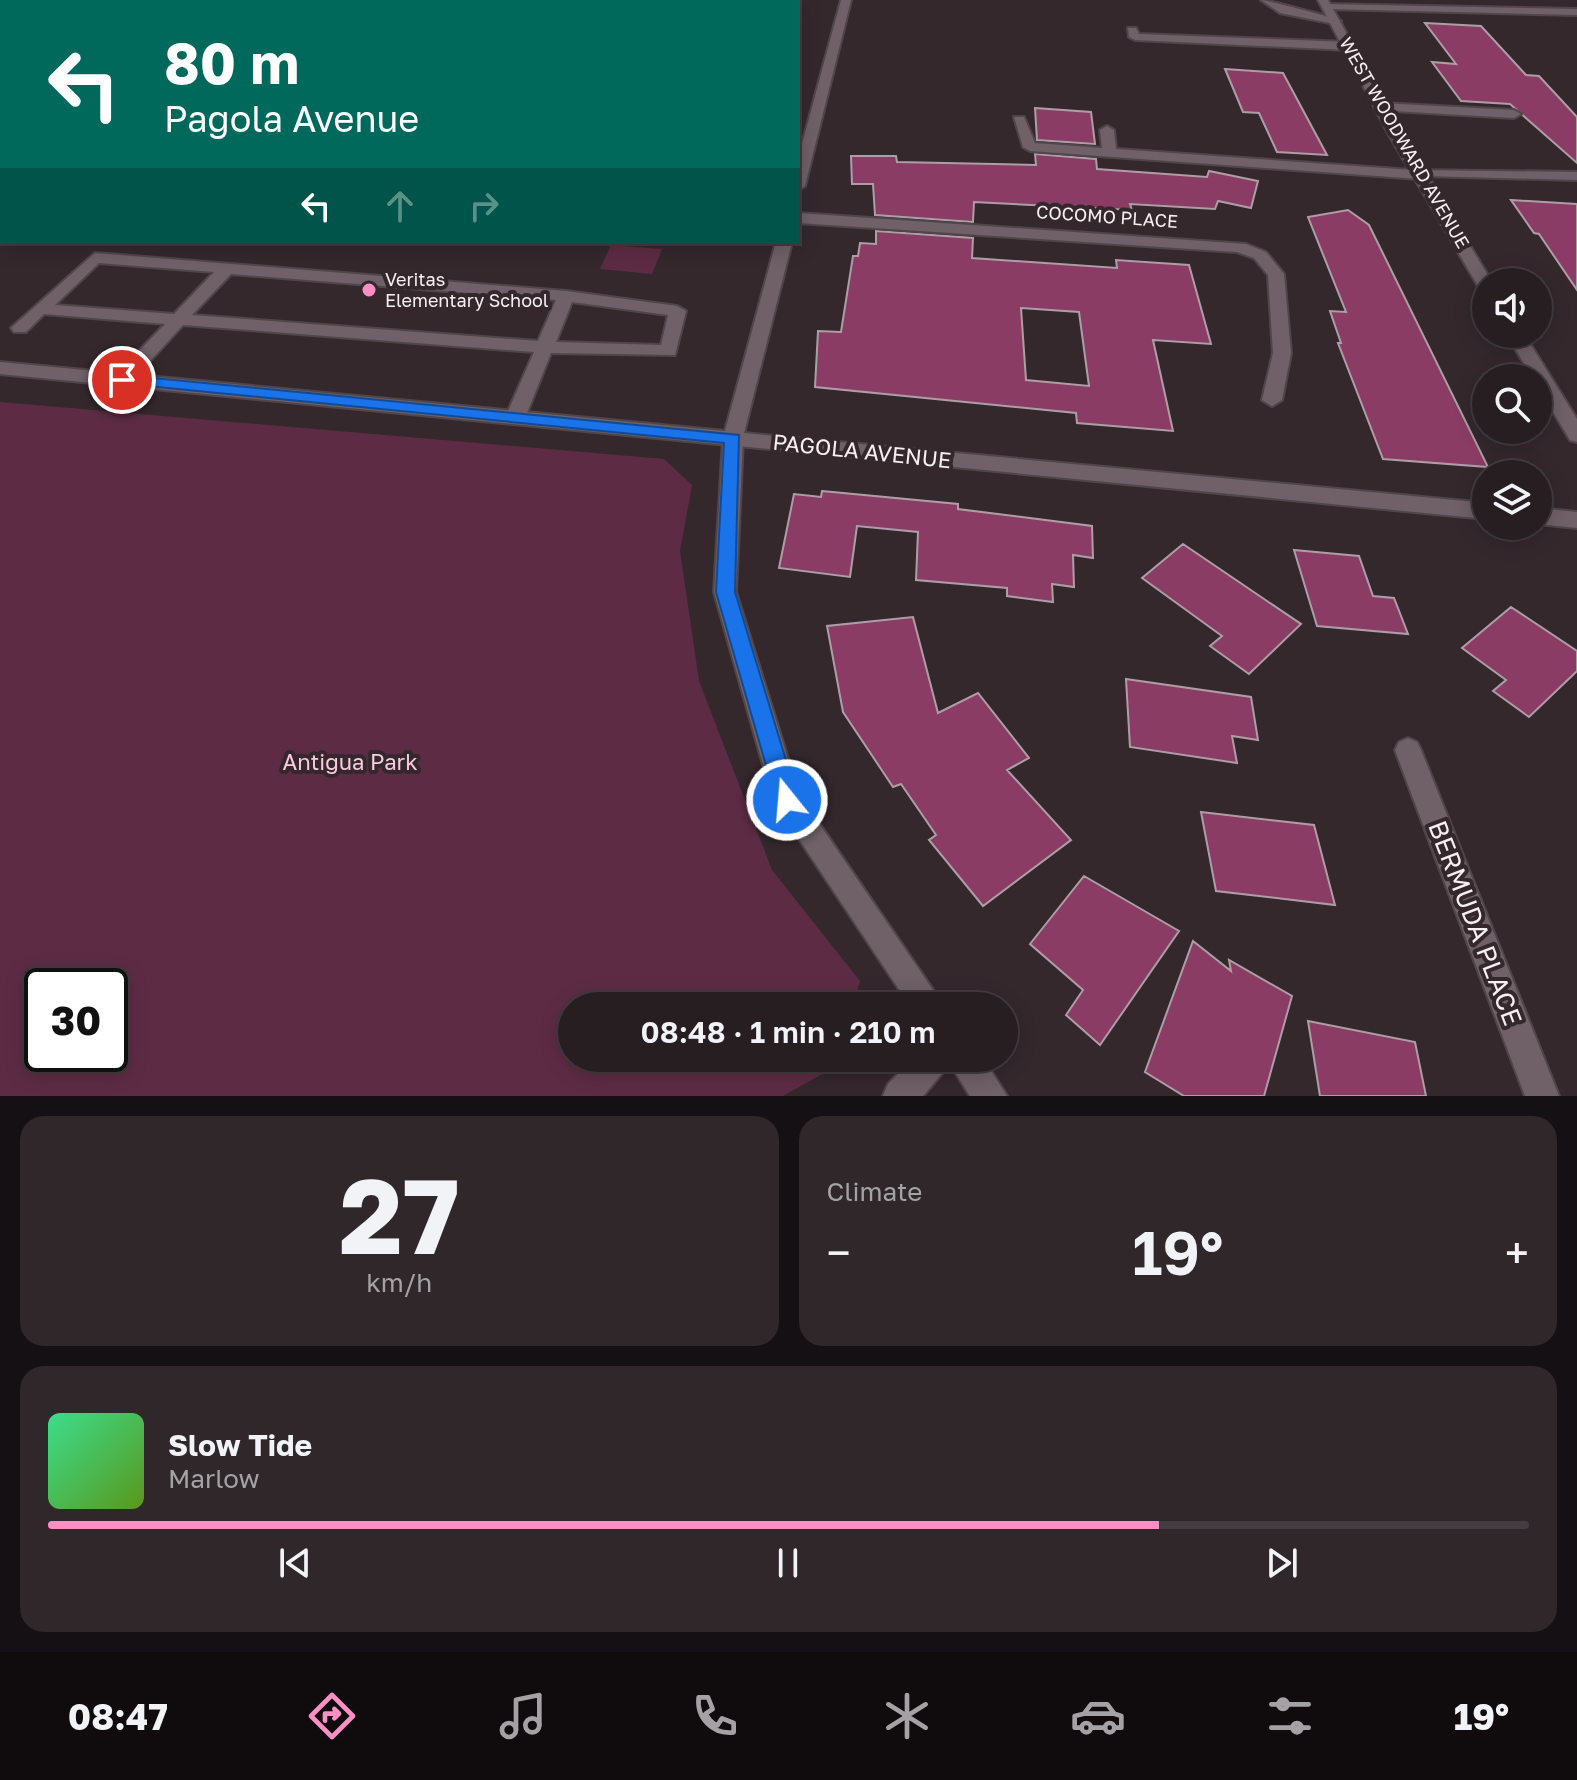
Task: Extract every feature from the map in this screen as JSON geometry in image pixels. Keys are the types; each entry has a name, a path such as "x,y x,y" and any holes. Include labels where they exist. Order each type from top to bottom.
{"street":[{"path":"800,178 846,0"},
{"path":"1266,0 1284,11 1335,21"},
{"path":"1325,3 1577,12"},
{"name":"WEST WOODWARD AVENUE","path":"1325,3 1381,107 1475,268"},
{"path":"1132,30 1135,37 1349,46"},
{"path":"1381,107 1514,114"},
{"path":"1019,120 1030,147 1419,173 1577,176"},
{"path":"1107,130 1109,152"},
{"name":"COCOMO PLACE","path":"800,218 1240,247 1260,255 1276,274 1282,353 1272,400"},
{"path":"783,244 733,439 725,592 787,800 918,992"},
{"path":"20,328 40,309 95,258 566,296 677,311 669,351 544,347 40,309"},
{"path":"122,380 227,268"},
{"path":"515,418 566,296"},
{"path":"1524,348 1577,435"},
{"name":"PAGOLA AVENUE","path":"0,368 1472,510"},
{"path":"1552,517 1577,520"},
{"name":"BERMUDA PLACE","path":"1408,750 1542,1096"},
{"path":"900,1096 923,1072"},
{"path":"973,1072 990,1096"}],"green space":[{"path":"611,245 662,249 652,274 600,269"},
{"name":"Antigua Park","path":"0,402 664,459 692,485 680,551 699,681 772,870 860,981 857,992 558,992 558,1072 826,1072 783,1096 0,1096"}],"building":[{"path":"1425,23 1481,26 1526,75 1539,76 1577,117 1577,163 1510,104 1461,101 1432,62 1456,64"},
{"path":"1225,69 1283,73 1327,155 1277,152 1259,113 1243,112"},
{"path":"1035,108 1091,112 1095,144 1037,140"},
{"path":"1035,154 1096,159 1097,169 1207,177 1209,171 1258,181 1251,208 1218,201 1215,209 1130,204 1132,210 974,202 973,222 875,215 873,184 852,184 851,156 896,156 897,162 1036,165"},
{"path":"1511,200 1577,204 1577,290 1539,234 1534,233"},
{"path":"1348,210 1369,225 1472,434 1472,444 1477,444 1485,460 1472,460 1472,466 1383,459 1338,343 1341,343 1330,311 1346,312 1308,217"},
{"path":"876,231 973,238 972,258 1117,268 1116,260 1189,265 1211,344 1153,340 1173,431 1077,423 1076,413 815,387 818,331 841,332 853,256 858,256 860,243 876,244","holes":["1021,308 1079,312 1089,386 1026,380"]},
{"path":"822,491 958,504 958,509 1092,526 1093,558 1073,555 1074,587 1052,584 1053,602 1007,596 1007,588 916,580 918,532 857,526 850,577 779,568 794,494 821,497"},
{"path":"1183,544 1301,624 1249,674 1210,646 1222,636 1142,578"},
{"path":"1294,550 1359,556 1373,596 1394,598 1408,634 1317,626"},
{"path":"1511,607 1577,651 1577,671 1529,717 1493,691 1506,680 1462,648"},
{"path":"913,617 938,713 978,693 1029,758 1007,770 1071,840 983,906 929,840 936,835 901,784 893,787 843,712 827,626"},
{"path":"1126,679 1251,697 1258,740 1232,736 1237,763 1130,747"},
{"path":"1201,812 1314,825 1335,905 1216,891"},
{"path":"1084,876 1179,931 1100,1045 1066,1015 1083,990 1030,944"},
{"path":"1193,941 1231,971 1229,960 1292,996 1264,1096 1184,1096 1145,1072"},
{"path":"1308,1021 1415,1042 1426,1096 1320,1096"}],"place":[{"name":"Veritas Elementary School","path":"369,290"}],"route":[{"path":"122,380 733,439 725,592 787,800"}]}
